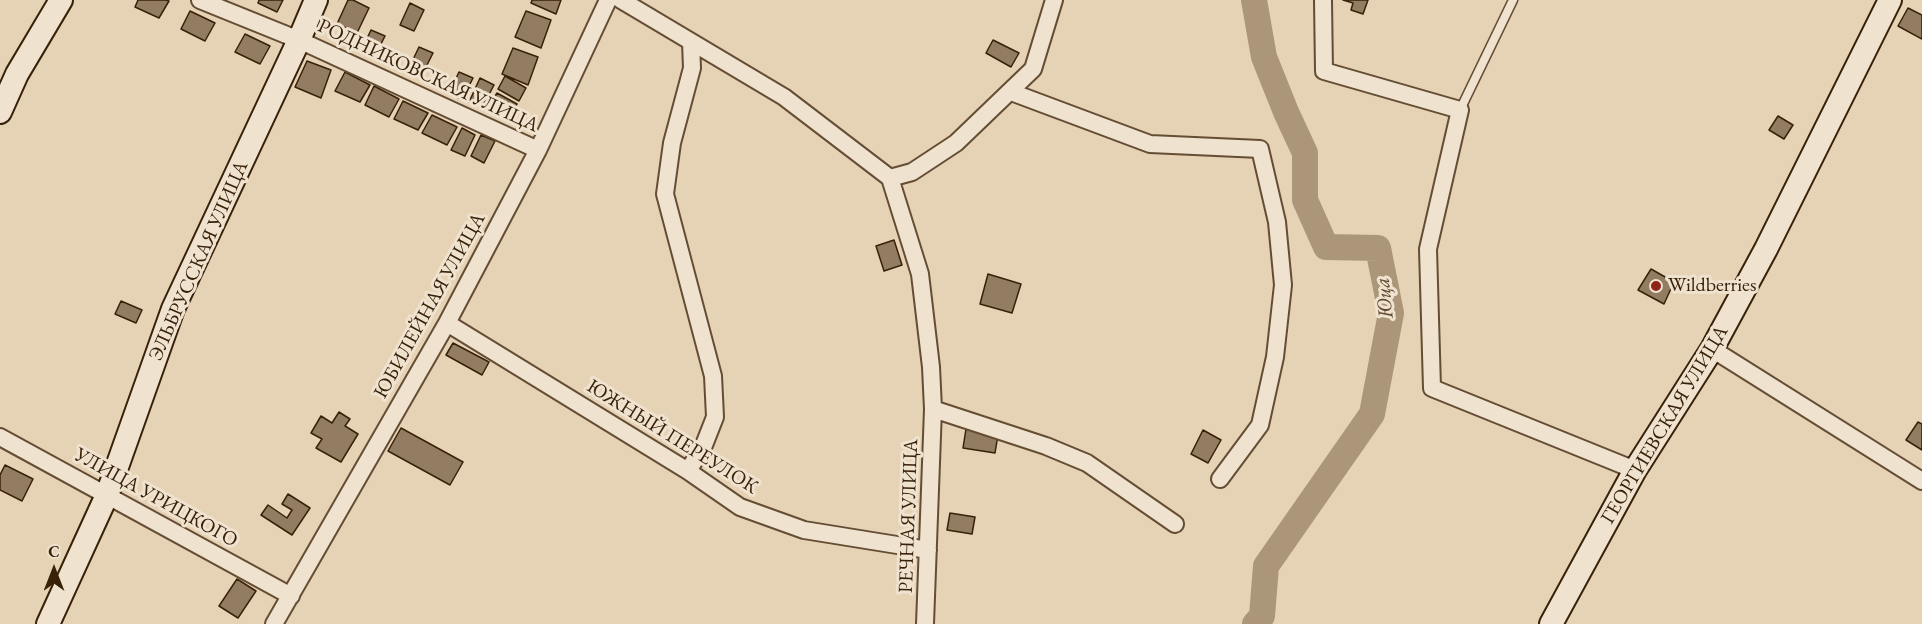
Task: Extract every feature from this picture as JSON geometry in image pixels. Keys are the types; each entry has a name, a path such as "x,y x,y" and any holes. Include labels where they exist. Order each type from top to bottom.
{"street":[{"path":"0,112 17,74 61,0"},
{"name":"РОДНИКОВСКАЯ УЛИЦА","path":"200,0 299,40 538,150"},
{"name":"ЭЛЬБРУССКАЯ УЛИЦА","path":"48,624 107,495 173,309 316,0"},
{"name":"ЮБИЛЕЙНАЯ УЛИЦА","path":"274,624 447,323 538,150 608,0"},
{"path":"621,0 784,97 890,178 912,172 956,143 1033,69 1054,0"},
{"path":"1323,0 1324,71 1460,110 1428,249 1431,388 1635,470"},
{"name":"ГЕОРГИЕВСКАЯ УЛИЦА","path":"1551,624 1635,470 1712,349 1766,249 1890,0"},
{"path":"688,471 704,445 715,417 713,376 664,194 672,143 692,68 691,42"},
{"path":"1011,92 1150,144 1260,149 1277,222 1282,285 1275,357 1260,425 1220,479"},
{"name":"РЕЧНАЯ УЛИЦА","path":"890,178 920,273 931,367 933,409 928,596 925,624"},
{"name":"ЮЖНЫЙ ПЕРЕУЛОК","path":"447,323 688,471 740,507 804,531 928,550"},
{"path":"1712,349 1922,481"},
{"path":"933,409 1046,446 1088,463 1175,524"},
{"name":"УЛИЦА УРИЦКОГО","path":"0,437 291,596"}],"lane":[{"path":"1460,110 1513,0"}],"building":[{"path":"138,0 169,1 159,18 135,7"},
{"path":"259,0 283,0 277,12 258,3"},
{"path":"348,0 369,8 357,33 337,24"},
{"path":"532,0 561,0 556,14 531,3"},
{"path":"1343,0 1368,0 1363,14 1351,10 1353,3"},
{"path":"410,3 424,10 414,31 400,25"},
{"path":"1908,8 1922,15 1922,39 1898,26"},
{"path":"190,11 215,23 205,41 181,29"},
{"path":"526,11 551,20 541,48 515,37"},
{"path":"371,30 385,36 374,58 361,51"},
{"path":"245,34 270,46 260,64 235,52"},
{"path":"993,40 1019,53 1011,67 986,53"},
{"path":"419,47 433,53 422,75 409,68"},
{"path":"513,48 538,57 528,85 502,74"},
{"path":"307,61 331,70 321,98 295,87"},
{"path":"345,72 370,85 360,102 335,91"},
{"path":"459,72 473,78 462,100 449,93"},
{"path":"505,76 526,88 519,101 498,89"},
{"path":"480,78 494,85 483,106 470,100"},
{"path":"374,86 399,99 389,117 365,105"},
{"path":"497,93 517,104 510,117 489,106"},
{"path":"403,101 428,113 418,130 394,119"},
{"path":"432,115 457,127 447,145 422,133"},
{"path":"1778,116 1793,125 1784,139 1769,130"},
{"path":"462,128 475,135 465,156 451,150"},
{"path":"481,135 495,141 484,163 471,156"},
{"path":"894,240 902,265 884,271 876,246"},
{"name":"Wildberries","path":"1651,269 1674,282 1664,304 1638,290"},
{"path":"988,274 1021,284 1012,313 980,304"},
{"path":"121,301 142,310 136,323 115,314"},
{"path":"453,343 489,362 482,375 446,355"},
{"path":"339,412 350,419 345,426 358,434 341,462 316,448 322,439 311,433 321,416 332,423"},
{"path":"1918,422 1922,424 1922,450 1906,440"},
{"path":"401,428 463,462 450,485 388,451"},
{"path":"966,429 998,435 995,453 963,448"},
{"path":"1203,430 1221,440 1208,463 1191,454"},
{"path":"5,465 33,479 22,501 0,490 0,475"},
{"path":"288,494 310,508 292,535 261,515 268,505 287,518 292,510 282,504"},
{"path":"950,513 975,517 972,534 947,530"},
{"path":"237,579 256,591 238,618 219,606"}],"waterway":[{"name":"Юца","path":"1254,0 1264,57 1305,153 1305,200 1326,247 1378,248 1391,313 1372,414 1266,566 1262,616 1255,624"}],"place":[{"name":"Wildberries","path":"1656,286"}]}
